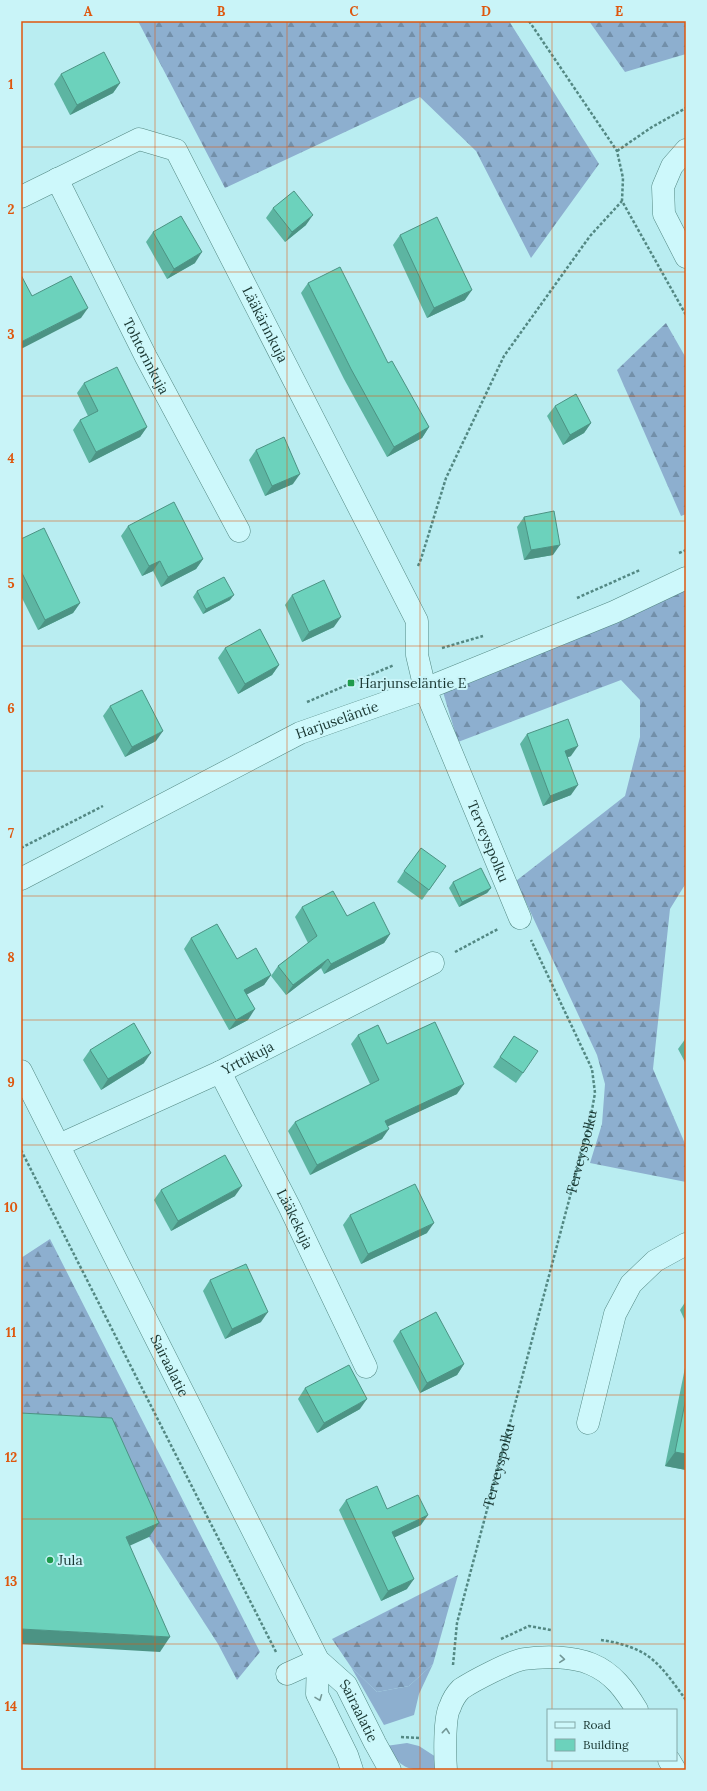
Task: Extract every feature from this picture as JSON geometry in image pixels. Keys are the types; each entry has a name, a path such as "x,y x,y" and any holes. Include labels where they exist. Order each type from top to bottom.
{"street":[{"name":"Lääkärinkuja","path":"21,198 57,178 139,139 176,150 417,621 417,655"},
{"path":"686,150 672,166 664,186 664,214 686,257"},
{"name":"Tohtorinkuja","path":"57,178 146,356 239,531"},
{"name":"Harjuseläntie","path":"21,879 300,733 426,689 614,612 686,578"},
{"name":"Terveyspolku","path":"417,655 426,689 520,918"},
{"name":"Yrttikuja","path":"59,1145 220,1072 433,963"},
{"name":"Sairaalatie","path":"21,1071 318,1660 346,1685 374,1744 390,1770"},
{"name":"Lääkekuja","path":"220,1072 290,1208 366,1367"},
{"path":"588,1423 615,1314 632,1284 655,1261 686,1244"},
{"path":"446,1770 445,1747 449,1708 460,1690 489,1673 523,1659 550,1658 574,1660 590,1664 611,1675 624,1689 636,1709"},
{"path":"287,1674 318,1660"},
{"name":"Sairaalatie","path":"318,1660 317,1694 347,1756 352,1770"},
{"path":"670,1761 675,1770"}],"path":[{"path":"529,21 617,151 623,178 622,201 686,315"},
{"path":"617,151 686,108"},
{"path":"403,592 421,559 446,478 504,356 590,236 622,201"},
{"path":"433,963 520,918"},
{"name":"Terveyspolku","path":"452,1672 457,1623 590,1121 595,1093 592,1069 520,918"},
{"path":"21,1150 287,1674"}],"green space":[{"path":"138,21 509,21 599,164 531,258 476,151 420,97 225,188"},
{"path":"589,21 686,21 686,54 625,72"},
{"path":"666,323 686,358 686,514 681,516 617,370"},
{"path":"686,590 686,883 670,909 653,1069 686,1146 686,1182 590,1163 602,1124 605,1084 597,1055 516,881 625,796 640,737 640,700 621,680 458,742 443,692"},
{"path":"50,1239 260,1652 237,1680 218,1644 149,1537 102,1432 21,1428 21,1258"},
{"path":"458,1575 433,1664 409,1686 377,1692 351,1667 332,1639"},
{"path":"433,1664 419,1694 414,1715 384,1725 351,1667 377,1692 409,1686"},
{"path":"407,1743 419,1746 436,1757 438,1770 420,1770 402,1765 386,1746"}],"building":[{"path":"104,52 120,83 77,105 61,74"},
{"path":"294,191 313,215 292,232 273,208"},
{"path":"181,216 202,252 174,269 153,232"},
{"path":"437,217 472,290 434,308 400,235"},
{"path":"340,267 388,363 392,361 429,427 394,447 351,369 308,283"},
{"path":"21,275 32,296 71,276 88,308 21,342"},
{"path":"117,367 147,427 96,452 80,420 98,411 84,383"},
{"path":"576,394 591,423 570,435 555,406"},
{"path":"284,437 300,474 272,486 256,450"},
{"path":"174,502 203,559 168,577 160,561 149,566 128,526"},
{"path":"554,511 560,545 531,550 524,517"},
{"path":"44,528 80,603 45,620 21,571 21,539"},
{"path":"224,577 234,595 206,609 197,591"},
{"path":"324,580 341,617 309,632 292,595"},
{"path":"260,629 279,665 245,684 225,648"},
{"path":"142,690 163,731 132,747 110,706"},
{"path":"568,719 578,746 565,751 578,785 550,796 527,734"},
{"path":"421,848 446,866 429,890 404,871"},
{"path":"481,868 491,888 462,902 453,882"},
{"path":"333,891 347,916 374,902 390,934 331,964 328,959 293,985 278,966 317,936 302,907"},
{"path":"217,924 237,959 256,948 271,975 244,990 255,1009 236,1020 191,938"},
{"path":"435,1022 464,1084 385,1121 389,1129 317,1165 295,1122 379,1080 358,1035 378,1025 387,1044"},
{"path":"134,1023 151,1053 108,1079 90,1050"},
{"path":"514,1036 538,1051 523,1073 500,1057"},
{"path":"225,1155 242,1186 178,1221 161,1190"},
{"path":"415,1184 434,1223 368,1254 350,1215"},
{"path":"246,1264 268,1312 232,1329 210,1280"},
{"path":"436,1312 464,1364 427,1383 400,1331"},
{"path":"349,1365 367,1399 324,1423 305,1388"},
{"path":"686,1398 686,1454 675,1452"},
{"path":"21,1413 112,1418 159,1523 126,1537 170,1637 21,1629"},
{"path":"377,1486 387,1509 418,1495 428,1515 392,1532 414,1579 388,1591 346,1500"}],"place":[{"name":"Harjunseläntie E","path":"351,683"},
{"name":"Jula","path":"50,1560"}]}
